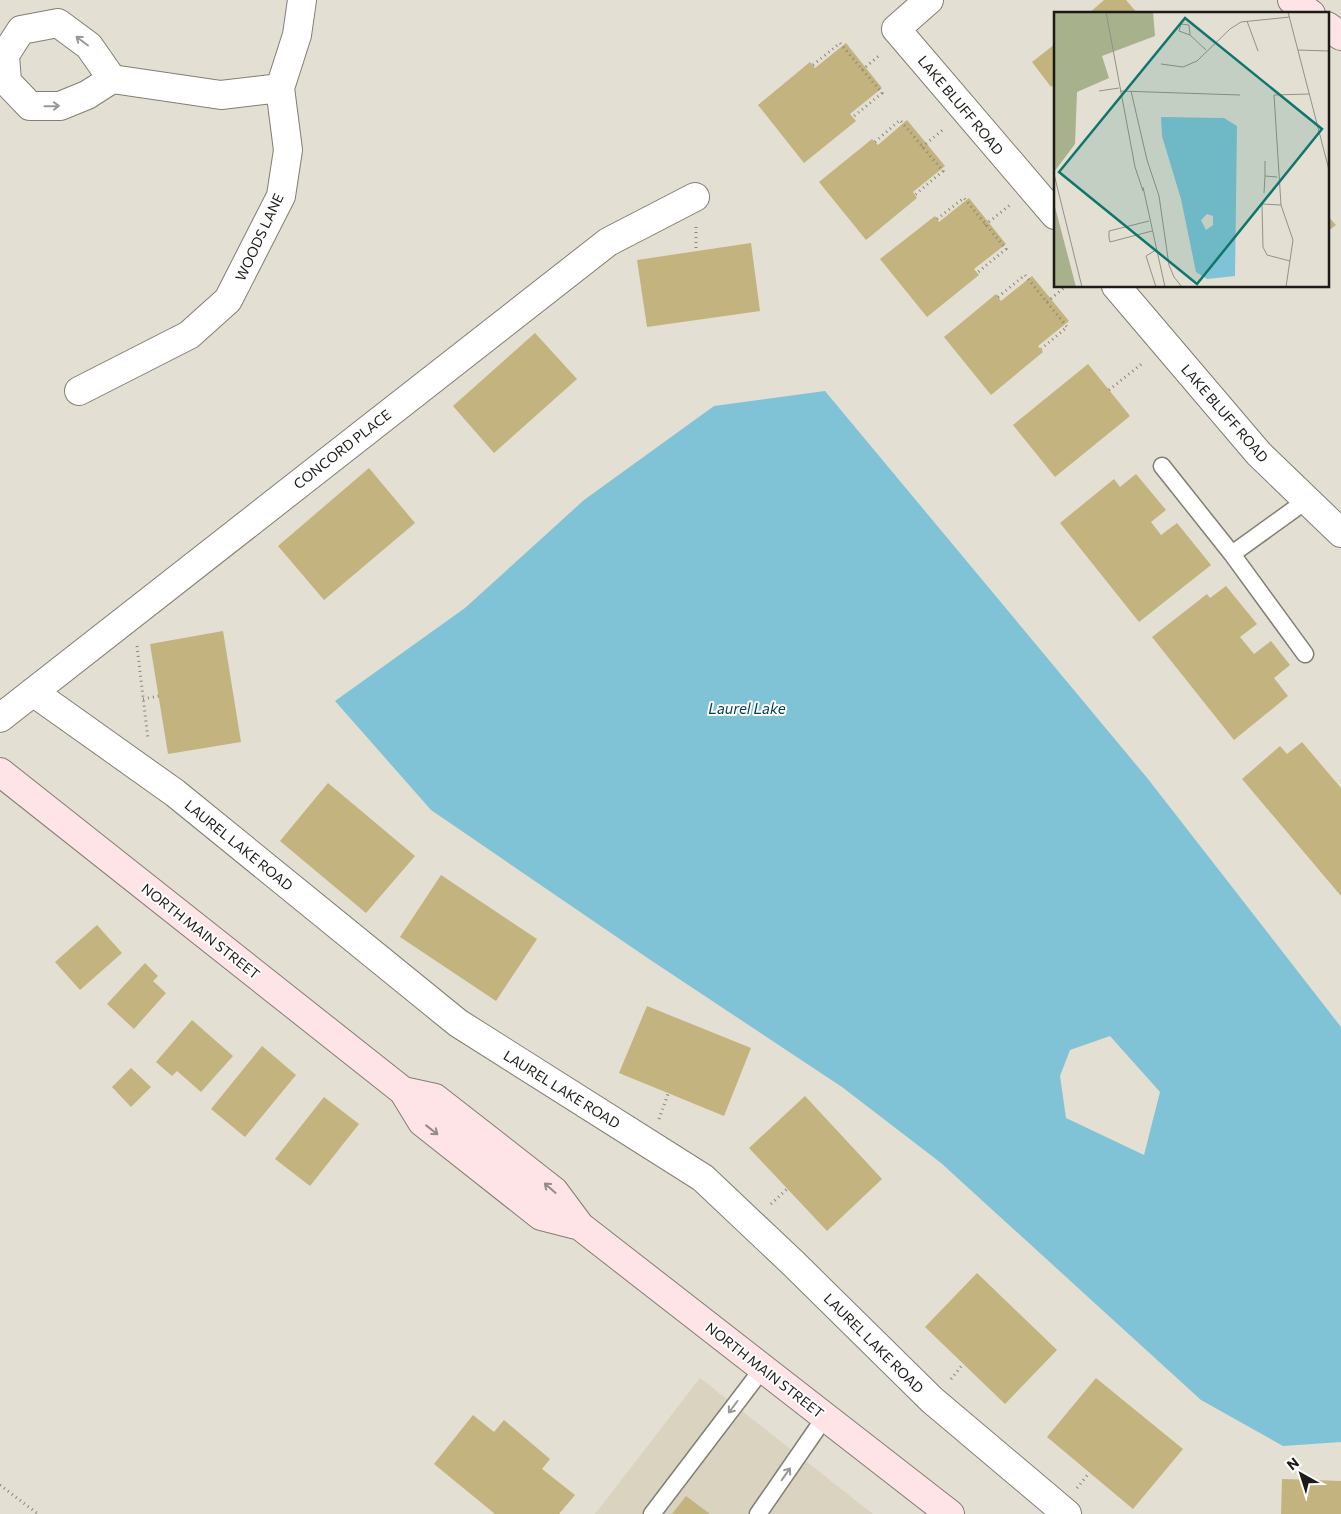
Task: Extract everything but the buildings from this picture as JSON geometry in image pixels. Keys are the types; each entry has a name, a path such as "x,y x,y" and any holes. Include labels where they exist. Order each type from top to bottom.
{"main road":[{"path":"1292,0 1308,12"},
{"path":"1328,27 1341,36"},
{"name":"NORTH MAIN STREET","path":"0,772 403,1091 434,1098 554,1191 580,1226 763,1368 942,1511"}],"street":[{"name":"WOODS LANE","path":"79,391 189,335 228,300 281,196 288,150 280,88 297,35 302,0"},
{"name":"LAKE BLUFF ROAD","path":"929,0 896,29 1054,214"},
{"path":"112,80 221,95 280,88"},
{"name":"CONCORD PLACE","path":"0,718 608,242 695,197"},
{"name":"LAKE BLUFF ROAD","path":"1118,288 1259,454 1341,533"},
{"name":"LAUREL LAKE ROAD","path":"33,692 175,793 458,1023 703,1178 794,1264 932,1400 1067,1514"}],"lane":[{"path":"1162,466 1232,554 1305,654"},
{"path":"1232,554 1307,500"},
{"path":"652,1514 763,1368"},
{"path":"758,1514 825,1417"}],"path":[{"path":"813,65 840,43 882,93 853,117"},
{"path":"875,142 900,120 943,171 915,195"},
{"path":"938,219 964,198 1006,249 977,273"},
{"path":"998,297 1025,275 1068,326 1041,349"},
{"path":"1047,302 1064,288"},
{"path":"1109,390 1165,344"},
{"path":"133,613 153,777"},
{"path":"143,699 159,696"},
{"path":"0,1485 38,1514"}],"shaded area":[{"path":"700,1378 873,1514 595,1514"}],"water":[{"name":"Laurel Lake","path":"825,391 1148,779 1341,1027 1341,1442 1283,1446 1201,1400 941,1163 842,1087 649,959 431,810 335,701 465,608 584,500 714,406","holes":["1110,1036 1160,1092 1144,1155 1066,1118 1060,1076 1070,1050"]}]}
